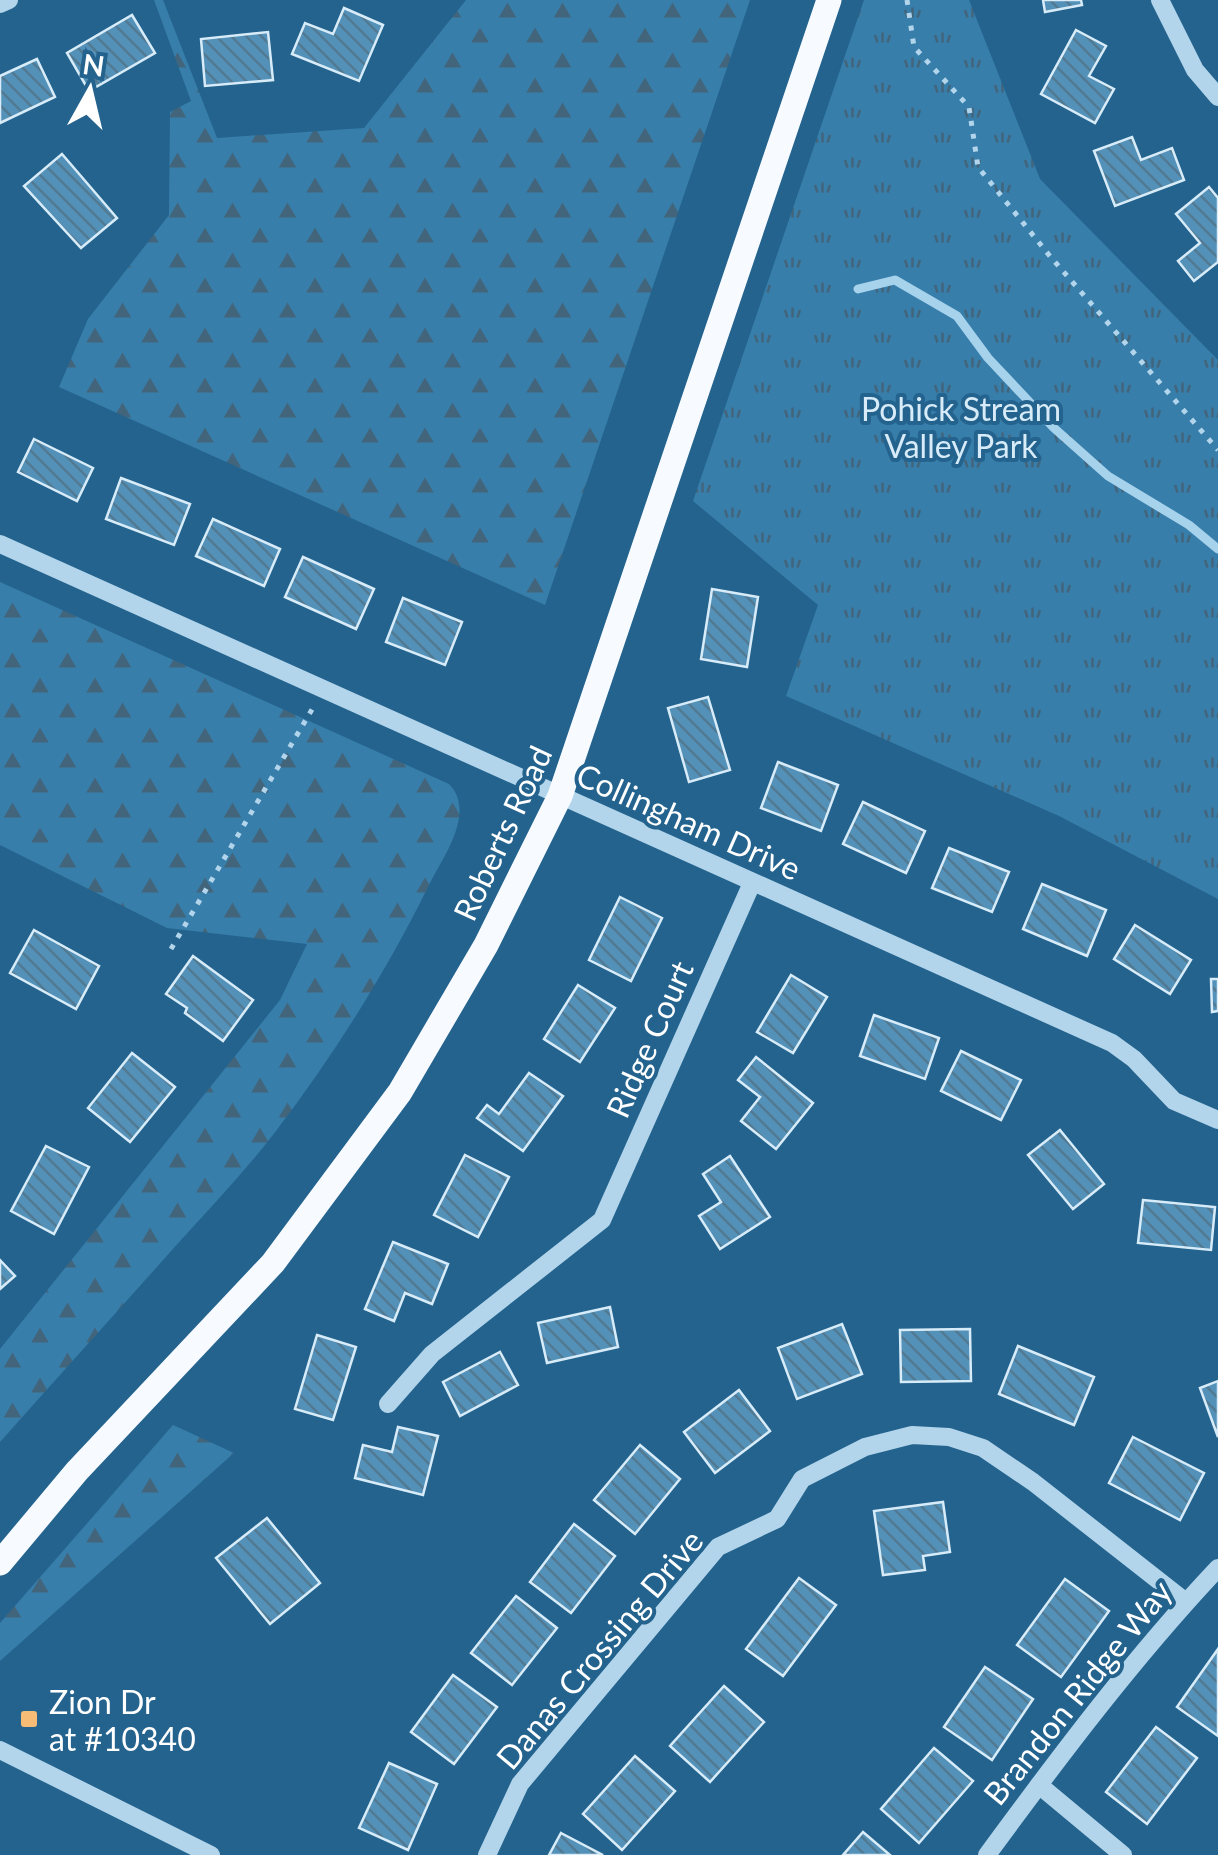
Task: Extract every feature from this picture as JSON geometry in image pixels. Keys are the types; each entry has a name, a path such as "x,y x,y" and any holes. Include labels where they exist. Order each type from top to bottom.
{"main road":[{"name":"Roberts Road","path":"0,1563 77,1472 273,1263 389,1108 486,945 560,796 829,0"}],"street":[{"path":"0,4 9,0"},
{"path":"1160,0 1196,70 1218,98"},
{"name":"Collingham Drive","path":"0,544 1112,1043 1134,1059 1174,1101 1218,1120"},
{"name":"Ridge Court","path":"388,1404 432,1354 602,1220 752,883"},
{"name":"Danas Crossing Drive","path":"486,1855 520,1784 718,1546 777,1518 802,1479 865,1447 912,1435 949,1437 983,1448 1033,1482 1186,1602"},
{"name":"Brandon Ridge Way","path":"986,1855 1186,1602 1218,1568"},
{"path":"0,1750 204,1853"},
{"path":"1039,1785 1123,1855"}],"path":[{"path":"907,0 914,47 969,106 978,167 1049,256 1218,450"},
{"path":"171,949 324,690"}],"green space":[{"path":"154,0 163,0 217,138 364,128 466,0 750,0 545,605 59,387 88,319 169,215 170,112 191,101"},
{"name":"Pohick Stream Valley Park","path":"864,0 969,0 1040,179 1218,360 1218,899 1059,816 786,696 818,605 693,501"},
{"path":"0,582 449,784 460,808 454,836 395,950 339,1043 297,1102 238,1177 0,1442 0,1349 280,1000 307,944 167,928 0,845"},
{"path":"173,1425 234,1453 0,1661 0,1623"}],"building":[{"path":"1043,0 1081,0 1082,5 1045,12"},
{"path":"344,8 383,25 359,81 292,54 305,23 333,34"},
{"path":"132,15 155,53 89,91 67,53"},
{"path":"1076,30 1106,46 1089,76 1114,89 1095,123 1041,94"},
{"path":"268,32 273,80 205,86 201,39"},
{"path":"37,59 55,97 0,123 0,76"},
{"path":"1132,137 1141,160 1172,148 1184,180 1115,206 1094,151"},
{"path":"62,154 117,218 81,248 24,186"},
{"path":"1209,187 1218,198 1218,262 1194,281 1178,261 1200,243 1176,214"},
{"path":"34,439 93,468 77,501 18,472"},
{"path":"121,478 190,504 174,545 106,519"},
{"path":"213,519 280,549 264,586 196,556"},
{"path":"303,557 374,589 356,629 285,597"},
{"path":"712,589 758,597 747,667 701,659"},
{"path":"403,598 462,622 445,665 386,642"},
{"path":"708,697 730,770 689,782 668,708"},
{"path":"778,762 838,785 821,831 761,808"},
{"path":"863,802 925,831 906,873 843,844"},
{"path":"949,848 1009,872 992,912 932,888"},
{"path":"1042,884 1106,910 1087,956 1023,929"},
{"path":"620,897 662,918 631,981 589,960"},
{"path":"1135,925 1191,960 1170,994 1114,959"},
{"path":"34,930 99,966 76,1009 10,973"},
{"path":"193,956 253,1000 223,1041 166,994"},
{"path":"791,975 827,997 793,1053 757,1032"},
{"path":"1211,979 1218,979 1218,1011 1212,1012"},
{"path":"578,985 615,1008 580,1062 544,1039"},
{"path":"874,1015 939,1038 925,1079 860,1056"},
{"path":"961,1051 1021,1080 1001,1120 941,1091"},
{"path":"132,1053 175,1087 130,1142 88,1108"},
{"path":"756,1057 813,1103 776,1149 741,1121 760,1097 738,1080"},
{"path":"529,1073 563,1096 523,1151 477,1118 487,1105 499,1114"},
{"path":"1060,1130 1104,1184 1073,1209 1028,1155"},
{"path":"46,1146 89,1167 54,1234 11,1211"},
{"path":"465,1155 509,1177 478,1237 434,1215"},
{"path":"730,1156 770,1217 720,1249 699,1216 721,1202 703,1174"},
{"path":"1143,1200 1215,1207 1211,1250 1138,1243"},
{"path":"393,1242 448,1264 432,1304 405,1293 394,1321 365,1309"},
{"path":"0,1260 15,1276 0,1289"},
{"path":"610,1307 618,1347 547,1363 538,1323"},
{"path":"842,1324 862,1374 797,1399 778,1348"},
{"path":"970,1329 971,1381 901,1382 900,1330"},
{"path":"317,1335 356,1347 333,1420 295,1409"},
{"path":"1018,1346 1094,1377 1074,1425 999,1394"},
{"path":"500,1352 518,1385 460,1416 443,1382"},
{"path":"1218,1381 1218,1437 1200,1388"},
{"path":"739,1390 770,1431 715,1473 684,1432"},
{"path":"398,1427 438,1436 423,1495 355,1478 363,1445 392,1452"},
{"path":"1133,1437 1204,1473 1180,1520 1109,1483"},
{"path":"640,1445 680,1479 635,1534 594,1500"},
{"path":"943,1502 950,1552 923,1556 925,1570 883,1575 874,1511"},
{"path":"267,1518 320,1583 270,1624 216,1558"},
{"path":"574,1524 615,1556 571,1613 530,1582"},
{"path":"799,1578 836,1605 783,1676 746,1649"},
{"path":"1065,1579 1109,1611 1061,1677 1017,1645"},
{"path":"516,1596 557,1628 512,1685 471,1653"},
{"path":"1218,1649 1218,1736 1177,1707"},
{"path":"985,1667 1033,1699 992,1760 944,1727"},
{"path":"453,1675 497,1707 454,1764 411,1732"},
{"path":"724,1686 764,1722 710,1782 670,1746"},
{"path":"1156,1727 1197,1758 1147,1824 1106,1792"},
{"path":"934,1748 973,1781 919,1843 881,1809"},
{"path":"635,1756 675,1791 622,1850 583,1814"},
{"path":"389,1763 437,1784 408,1850 359,1828"},
{"path":"863,1832 890,1855 843,1855"},
{"path":"561,1833 603,1855 549,1855"}],"waterway":[{"path":"858,289 895,280 957,316 988,358 1054,428 1108,476 1189,525 1218,549"}],"place":[{"name":"Zion Dr at #10340","path":"29,1719"}]}
